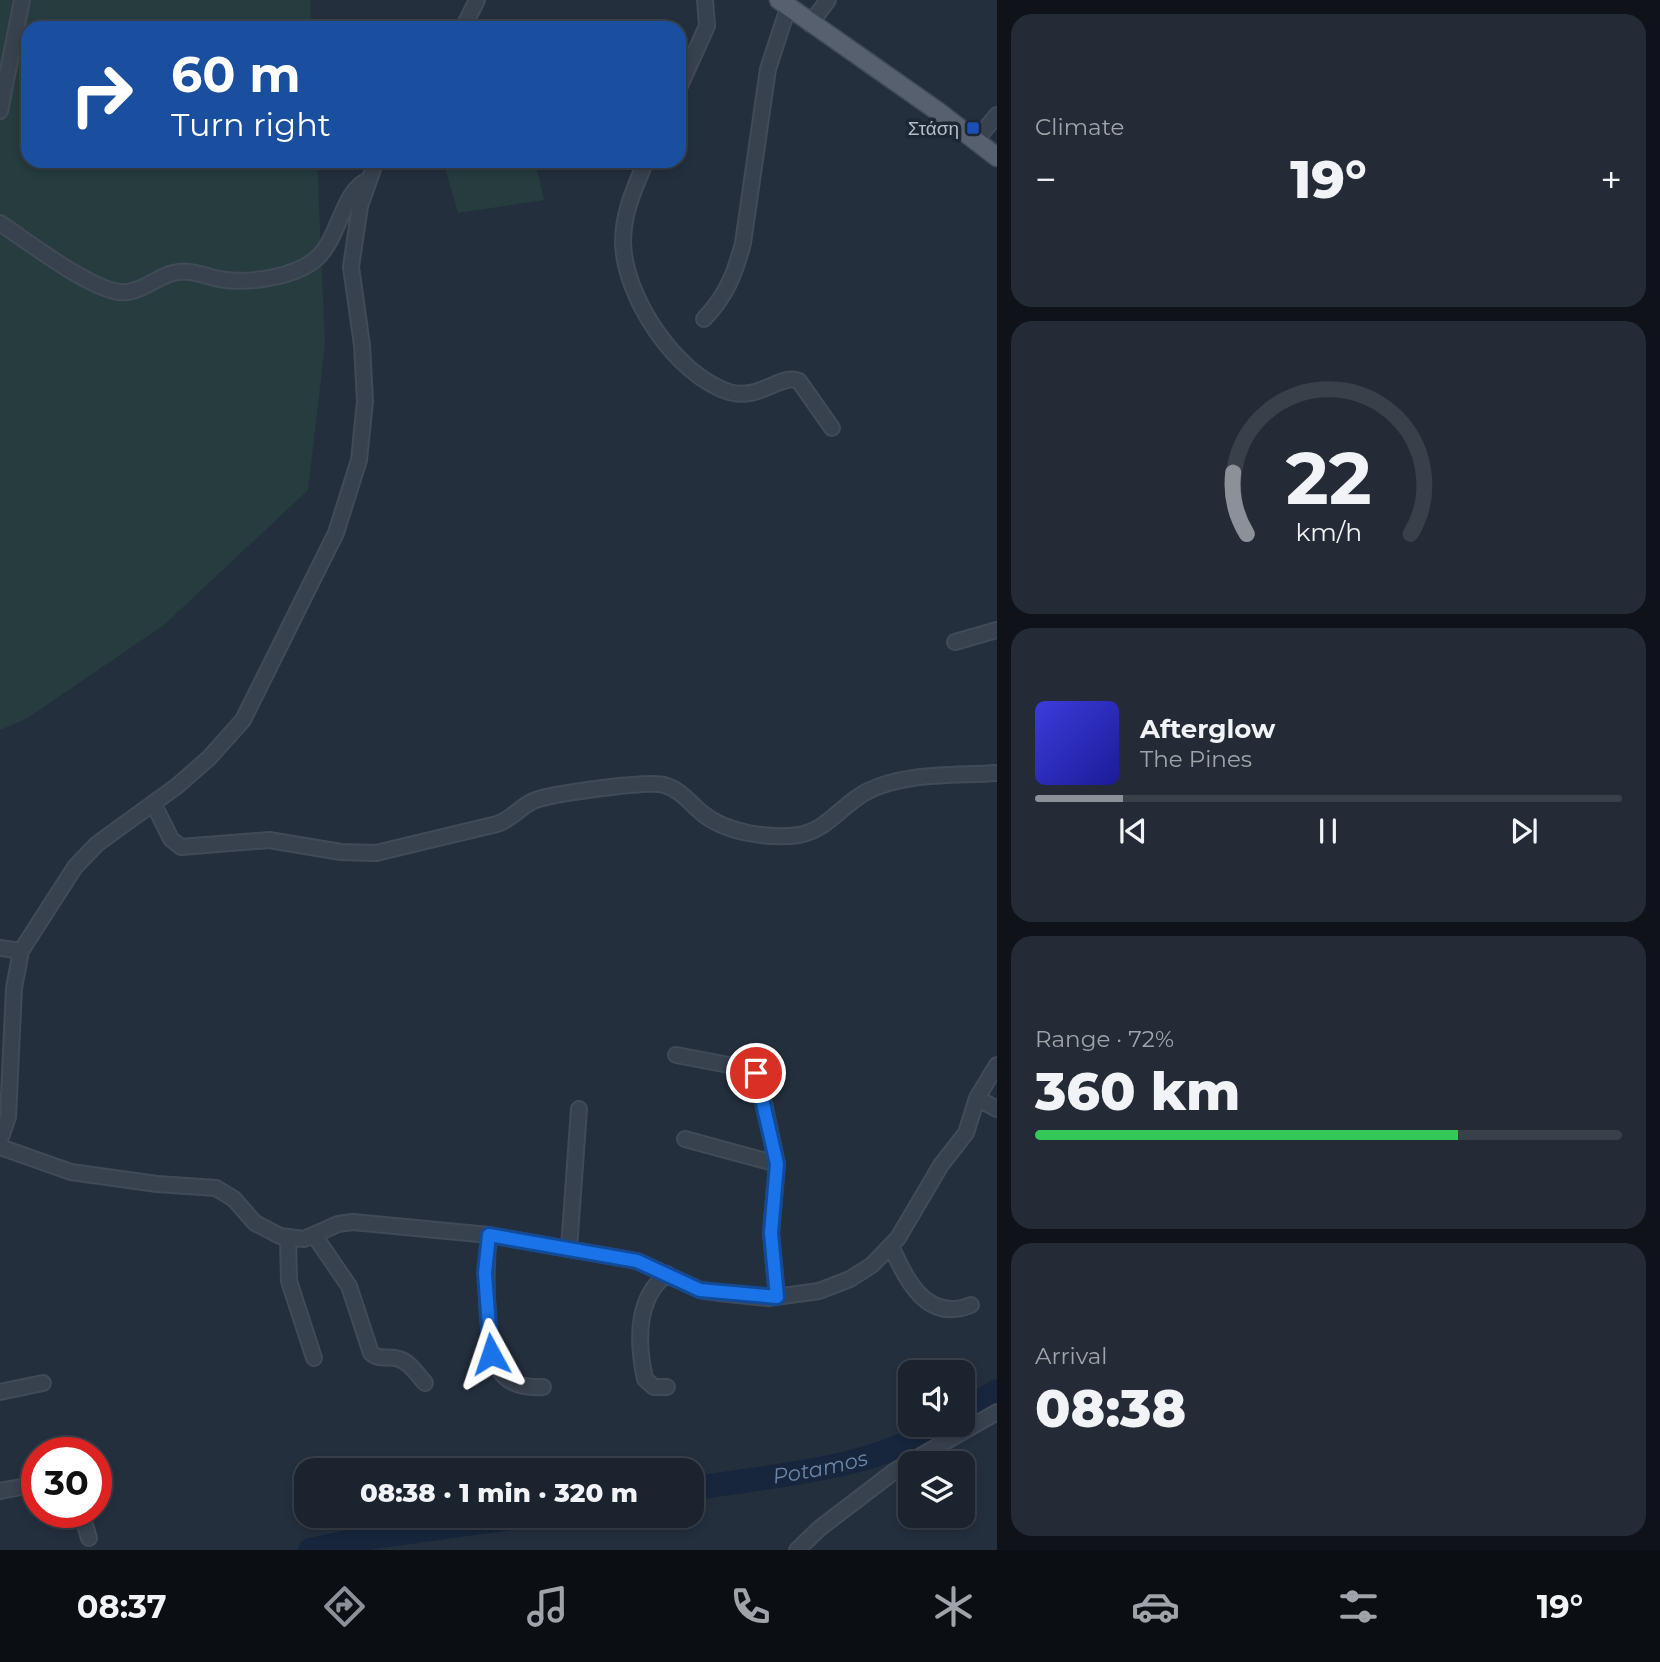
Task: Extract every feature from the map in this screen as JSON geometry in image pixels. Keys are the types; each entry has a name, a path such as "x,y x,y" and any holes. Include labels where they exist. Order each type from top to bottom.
{"main road":[{"path":"784,4 997,157"}],"street":[{"path":"0,111 22,0"},
{"path":"466,21 477,0"},
{"path":"686,72 707,26 705,0"},
{"path":"810,24 828,0"},
{"path":"704,319 727,291 736,271 743,243 768,69 784,4"},
{"path":"976,140 997,115"},
{"path":"0,1140 8,1117 14,988 22,951 83,859 97,844 209,758 243,720 336,533 359,460 365,401 362,345 351,267 360,206 373,168"},
{"path":"643,168 631,196 623,243 628,276 639,302 666,344 702,379 727,392 752,394 787,379 799,381 832,428"},
{"path":"0,223 72,270 107,289 122,293 174,273 195,271 225,280 268,278 304,266 317,258 341,222 353,191 368,180"},
{"path":"956,642 997,630"},
{"path":"153,803 171,839 181,847 269,840 341,852 376,853 497,824 516,815 534,800 653,783 676,790 718,825 734,830 798,835 823,825 863,794 886,785 914,779 997,773"},
{"path":"0,948 22,951"},
{"path":"676,1055 756,1073 777,1164 771,1233 777,1297"},
{"path":"0,1147 71,1172 157,1184 216,1188 234,1199 265,1230 288,1238 304,1239 338,1224 353,1222 489,1235 637,1261 700,1290 777,1297 819,1291 850,1279 872,1265 891,1246 941,1165 965,1133 977,1098 997,1065"},
{"path":"977,1098 997,1110"},
{"path":"569,1249 579,1109"},
{"path":"685,1139 777,1164"},
{"path":"314,1235 349,1286 371,1353 377,1358 392,1357 406,1362 425,1383"},
{"path":"489,1235 485,1273 491,1354 500,1373 512,1382 530,1388 543,1387"},
{"path":"288,1238 289,1281 314,1358"},
{"path":"891,1246 908,1282 927,1303 954,1309 971,1305"},
{"path":"667,1273 650,1290 640,1330 645,1379 654,1387 667,1387"},
{"path":"0,1392 43,1383"},
{"path":"797,1550 820,1528 896,1470 997,1412"},
{"path":"0,1491 21,1487"},
{"path":"86,1528 89,1538"}],"green space":[{"path":"0,0 310,0 311,21 21,21 21,168 317,168 325,344 308,490 164,625 26,719 0,730"},
{"path":"445,168 537,168 544,200 458,213"}],"waterway":[{"name":"Potamos","path":"975,1405 997,1391"},
{"name":"Potamos","path":"704,1487 854,1461 886,1452 920,1437"},
{"name":"Potamos","path":"310,1550 373,1537 438,1528"}],"place":[{"name":"Στάση","path":"973,128"}],"route":[{"path":"491,1354 485,1273 489,1235 637,1261 651,1265 700,1290 742,1296 777,1297 771,1233 778,1178 777,1164 760,1079 756,1073"}]}
